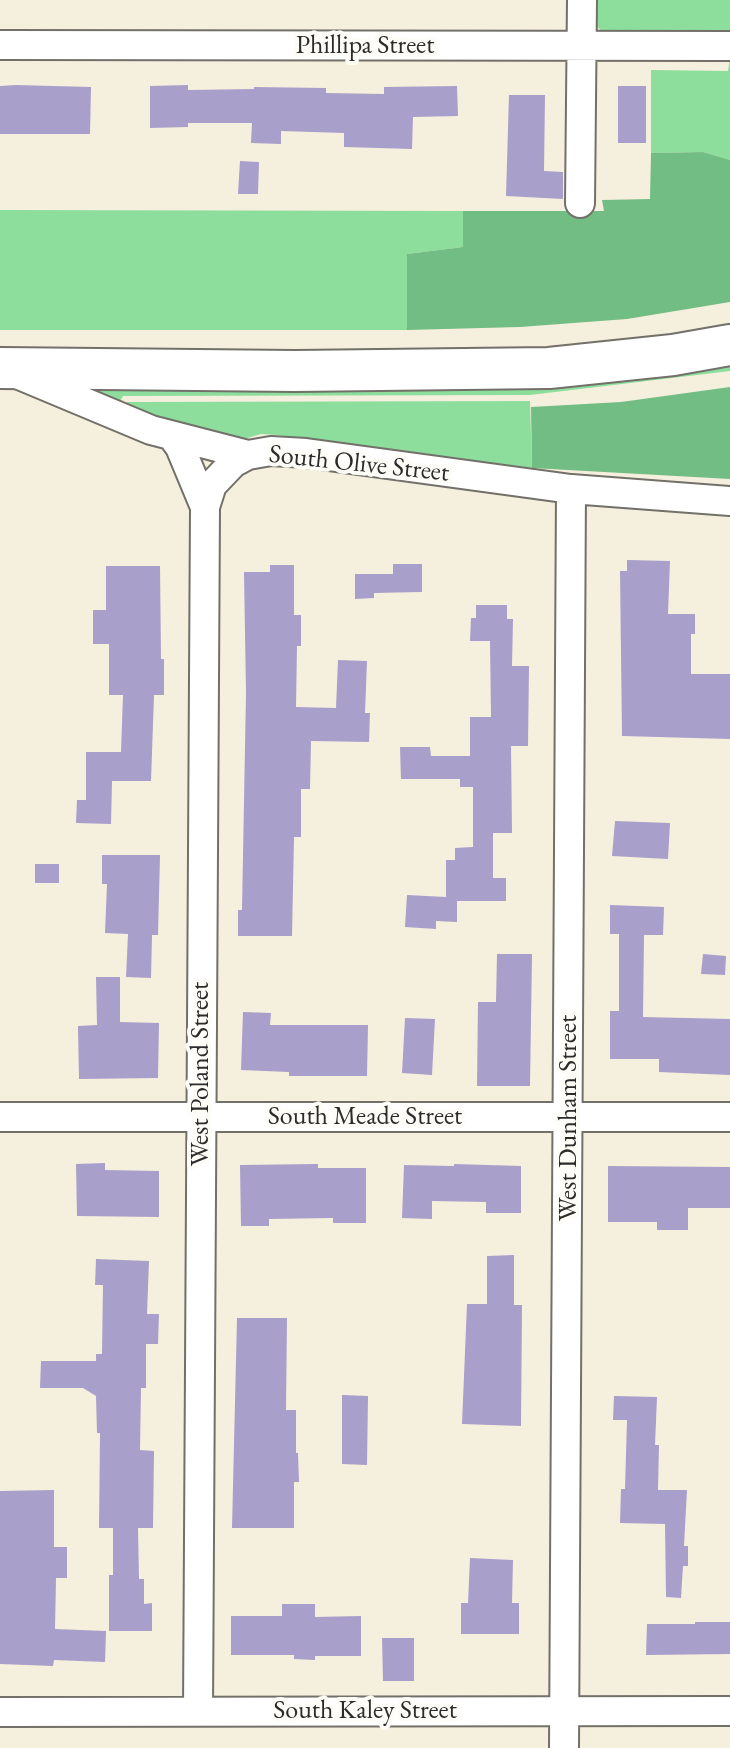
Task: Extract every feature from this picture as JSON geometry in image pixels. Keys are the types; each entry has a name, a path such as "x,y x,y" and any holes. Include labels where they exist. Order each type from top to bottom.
{"street":[{"path":"580,203 582,0"},
{"name":"Phillipa Street","path":"0,45 730,46"},
{"name":"South Olive Street","path":"1,368 311,371 549,368 657,357 730,345"},
{"name":"South Olive Street","path":"1,368 172,436 248,455 271,451 306,453 571,489 730,501"},
{"path":"172,436 180,447 205,507"},
{"name":"West Poland Street","path":"198,1711 205,507 212,485 233,463 248,455"},
{"name":"West Dunham Street","path":"564,1748 571,489"},
{"name":"South Meade Street","path":"0,1117 730,1117"},
{"name":"South Kaley Street","path":"0,1712 730,1711"}],"green space":[{"path":"596,0 730,0 730,31 601,31 595,24"},
{"path":"730,58 730,160 703,152 651,153 651,70 728,71"},
{"path":"703,152 730,160 730,302 627,319 520,327 407,330 407,254 463,247 463,211 604,211 602,200 650,199 651,153"},
{"path":"0,210 463,211 463,247 407,254 407,330 0,330"},
{"path":"730,360 730,371 530,395 123,396 118,405 75,384"},
{"path":"730,387 730,479 532,468 531,407 621,402"},
{"path":"530,401 532,468 276,435 261,434 241,440 181,428 124,408 127,402"}],"building":[{"path":"188,85 188,90 326,88 326,93 384,94 384,87 457,86 458,116 413,117 412,149 344,147 344,133 281,131 281,144 251,143 252,123 188,123 188,127 150,128 150,86"},
{"path":"0,86 91,87 90,134 0,134"},
{"path":"618,86 646,86 646,143 618,143"},
{"path":"509,95 545,95 544,171 563,172 563,199 506,196"},
{"path":"240,161 259,162 258,194 238,194"},
{"path":"627,560 670,561 668,614 695,614 695,634 691,634 691,674 730,674 730,739 622,736 620,571 627,571"},
{"path":"393,564 422,564 422,592 374,593 374,598 355,599 355,574 393,574"},
{"path":"270,565 294,565 294,615 301,615 296,707 336,708 338,660 367,661 365,713 370,713 369,742 311,741 310,789 301,789 301,837 294,837 292,936 238,936 238,910 242,910 246,693 244,572 270,572"},
{"path":"106,566 160,566 164,695 154,695 151,781 112,781 111,824 76,823 77,800 86,800 86,752 121,752 123,695 109,695 109,644 93,644 93,610 106,610"},
{"path":"476,605 507,605 507,619 513,619 512,666 529,666 528,746 511,746 512,833 493,833 493,878 506,878 506,901 457,901 457,922 436,921 436,929 405,927 407,895 446,897 446,860 455,860 455,848 473,847 473,787 460,787 460,779 401,779 400,747 430,747 431,756 470,756 470,717 491,717 490,641 470,641 471,618 476,618"},
{"path":"615,821 670,823 668,859 612,856"},
{"path":"102,855 160,855 158,935 152,935 151,978 126,977 128,934 105,933 107,884 102,884"},
{"path":"35,864 59,864 59,883 35,883"},
{"path":"610,905 664,907 663,935 644,935 643,1017 730,1019 730,1075 659,1072 659,1059 610,1059 610,1011 619,1011 619,934 610,934"},
{"path":"497,954 532,954 530,1086 477,1086 478,1002 496,1002"},
{"path":"703,954 726,956 725,975 701,974"},
{"path":"96,977 120,977 120,1022 159,1023 158,1078 79,1079 78,1026 97,1025"},
{"path":"243,1012 271,1013 270,1025 368,1025 367,1076 289,1076 289,1072 241,1070"},
{"path":"405,1018 435,1019 432,1075 402,1073"},
{"path":"105,1163 105,1170 159,1171 159,1217 77,1216 76,1164"},
{"path":"318,1164 318,1168 366,1168 366,1223 333,1223 333,1218 269,1219 269,1226 241,1226 240,1165"},
{"path":"404,1165 521,1166 521,1213 486,1213 486,1202 432,1201 432,1219 402,1218"},
{"path":"608,1166 730,1167 730,1208 688,1208 688,1230 657,1230 657,1222 608,1222"},
{"path":"514,1255 514,1305 522,1305 521,1426 462,1424 467,1304 487,1304 487,1256"},
{"path":"96,1259 149,1261 147,1314 159,1314 158,1344 146,1344 146,1388 141,1388 140,1450 154,1451 153,1528 138,1528 139,1579 144,1579 144,1604 152,1603 152,1631 109,1631 113,1528 99,1528 100,1433 97,1433 96,1396 83,1388 40,1388 41,1361 96,1361 96,1354 102,1354 103,1285 95,1285"},
{"path":"237,1318 287,1318 286,1410 296,1410 299,1482 294,1482 294,1528 232,1528"},
{"path":"342,1395 368,1396 367,1465 342,1464"},
{"path":"614,1396 657,1397 655,1445 659,1445 658,1490 687,1490 684,1546 688,1546 688,1566 683,1566 681,1598 666,1597 665,1524 620,1523 621,1489 625,1489 627,1420 613,1420"},
{"path":"54,1490 54,1547 67,1547 67,1578 56,1578 55,1629 106,1631 105,1662 54,1660 53,1666 0,1664 0,1491"},
{"path":"470,1558 513,1560 512,1603 519,1603 519,1634 461,1634 461,1603 468,1603"},
{"path":"282,1604 315,1604 315,1617 361,1616 361,1656 315,1656 315,1660 294,1659 294,1655 231,1655 231,1616 282,1616"},
{"path":"730,1622 730,1654 646,1655 647,1624"},
{"path":"382,1638 414,1638 414,1681 383,1681"}]}
